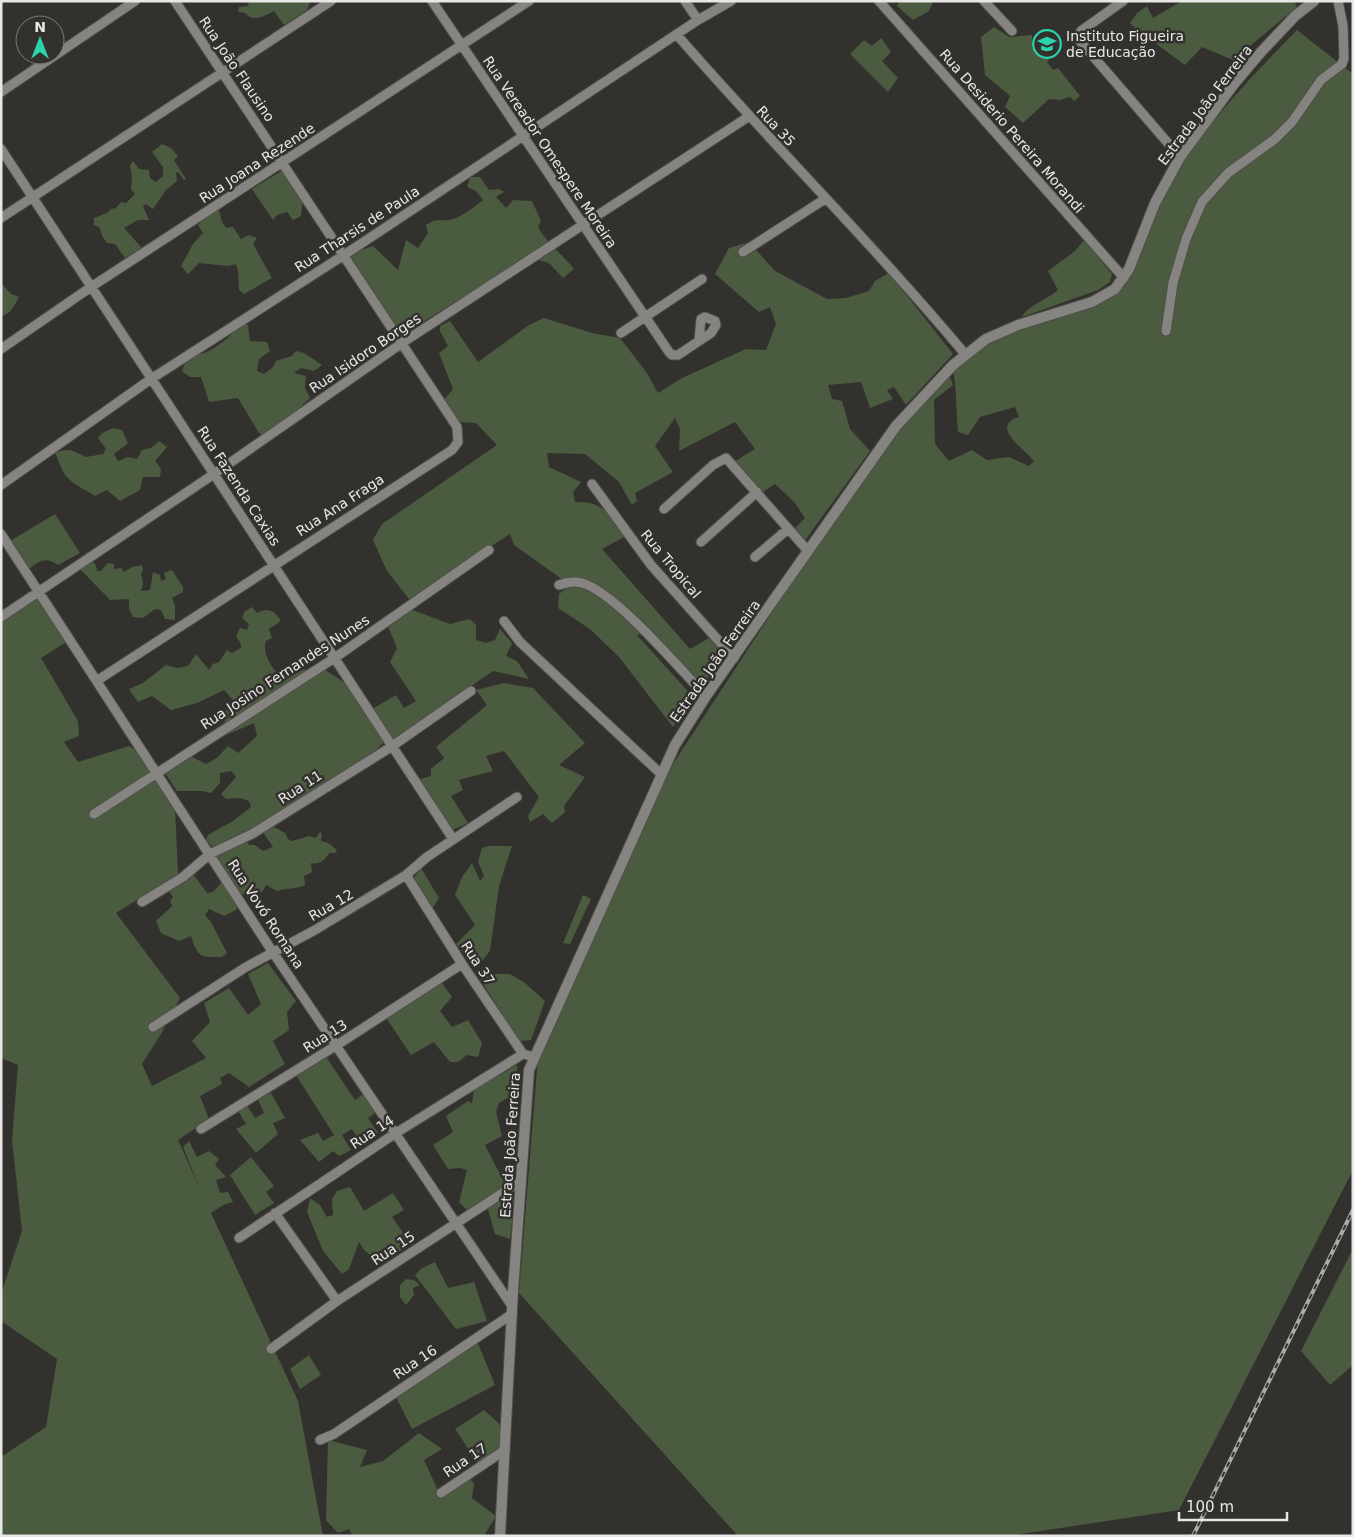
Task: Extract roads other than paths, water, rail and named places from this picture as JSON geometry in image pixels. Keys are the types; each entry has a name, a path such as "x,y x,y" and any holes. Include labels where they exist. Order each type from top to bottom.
{"street":[{"path":"1,92 135,1"},
{"name":"Rua João Flausino","path":"176,1 457,427"},
{"path":"1,218 32,199 45,187 224,73 331,1"},
{"name":"Rua Vereador Omespere Moreira","path":"432,1 582,226 647,317 672,356 678,355 699,340"},
{"name":"Rua Joana Rezende","path":"1,350 92,287 529,1"},
{"path":"686,1 698,20"},
{"name":"Rua Tharsis de Paula","path":"1,485 151,379 344,255 698,20 731,1"},
{"name":"Rua Desiderio Pereira Morandi","path":"879,1 1124,278"},
{"path":"984,1 1012,31"},
{"path":"1123,1 1082,31 1079,34 1079,40 1180,157"},
{"name":"Estrada João Ferreira","path":"500,1536 527,1080 534,1057 674,745 706,696 896,426 965,354 986,338 1092,302 1111,292 1124,278 1154,203 1180,157 1234,84 1256,58 1295,16 1314,1"},
{"path":"1166,331 1173,283 1186,239 1202,202 1228,173 1275,139 1292,122 1321,80 1342,64 1344,58 1343,26 1338,1"},
{"name":"Rua 35","path":"677,35 748,117 899,276 965,354"},
{"name":"Rua Isidoro Borges","path":"1,616 40,592 214,474 402,343 748,117"},
{"name":"Rua Fazenda Caxias","path":"1,149 32,199 336,657 391,747 453,839"},
{"path":"743,252 825,199"},
{"path":"621,333 702,279"},
{"name":"Rua Ana Fraga","path":"98,680 452,450 458,442 457,427"},
{"path":"664,509 713,465 723,459 728,459 808,551"},
{"name":"Rua Tropical","path":"592,484 651,565 734,658"},
{"path":"701,542 757,492"},
{"path":"755,557 788,529"},
{"name":"Rua Vovó Romana","path":"1,534 158,772 272,952 396,1132 512,1310"},
{"name":"Rua Josino Fernandes Nunes","path":"94,814 336,657 490,550"},
{"path":"559,585 573,582 582,583 605,594 706,696"},
{"path":"504,621 520,642 661,774"},
{"name":"Rua 11","path":"142,902 183,877 210,854 252,834 391,747 471,691"},
{"name":"Rua 12","path":"153,1027 272,952 315,930 406,876 427,857 517,797"},
{"name":"Rua 37","path":"406,876 462,964 523,1054"},
{"name":"Rua 13","path":"201,1129 337,1045 462,964"},
{"path":"523,1054 534,1057"},
{"name":"Rua 14","path":"239,1238 396,1132 523,1054"},
{"name":"Rua 15","path":"271,1349 337,1301 521,1181"},
{"path":"275,1213 337,1301"},
{"name":"Rua 16","path":"320,1440 334,1434 512,1310"},
{"name":"Rua 17","path":"441,1493 504,1450"}],"railway":[{"path":"1193,1536 1353,1210"}],"place":[{"name":"Instituto Figueira de Educação","path":"1047,44"}]}
